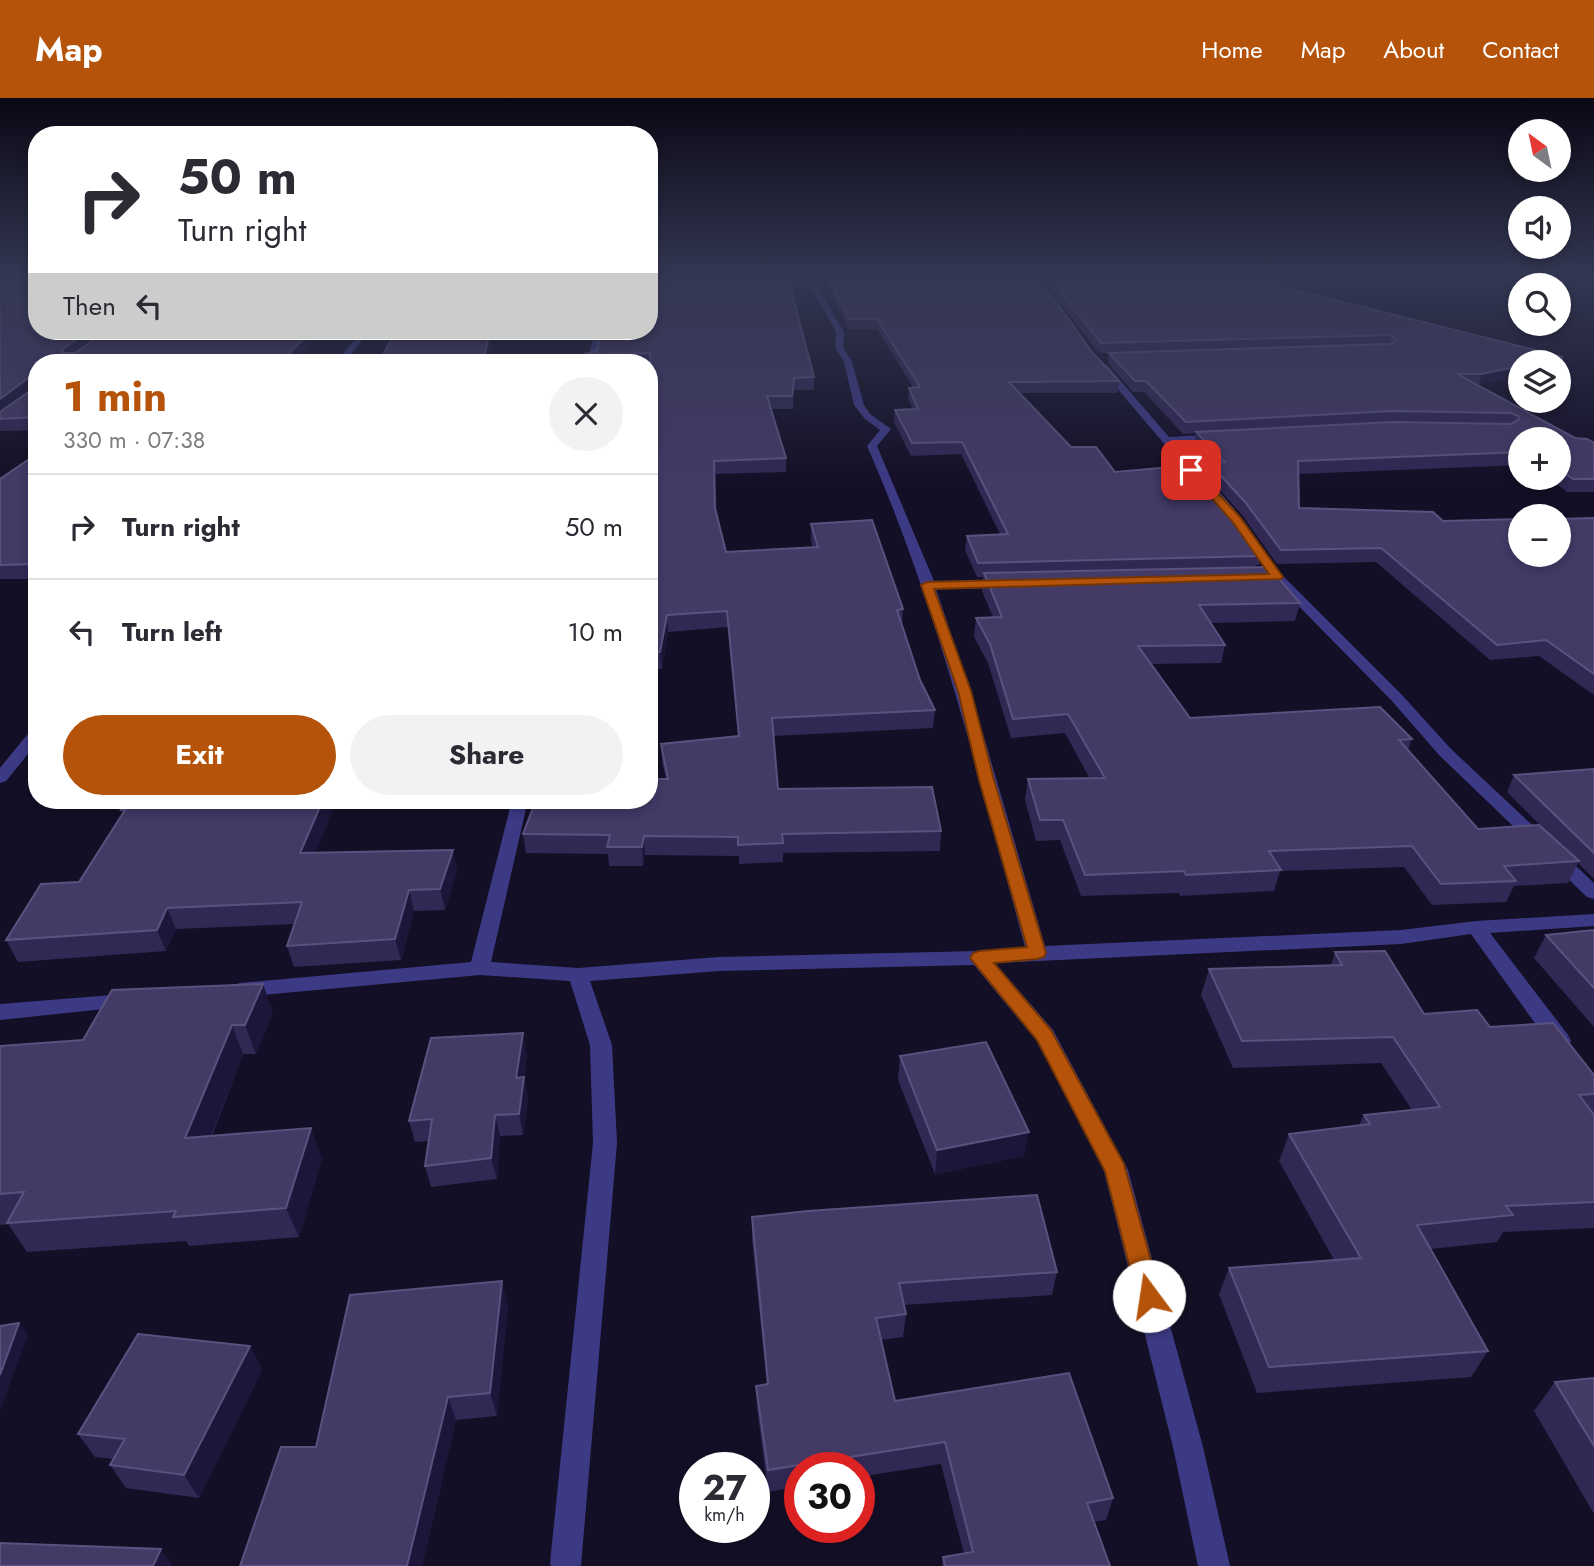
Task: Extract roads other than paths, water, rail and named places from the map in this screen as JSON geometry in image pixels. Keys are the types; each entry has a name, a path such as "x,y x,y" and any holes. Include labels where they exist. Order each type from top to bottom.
{"street":[{"path":"839,346 848,362 859,405 867,416 886,429 872,446 894,491 965,691 986,780 1037,953"},
{"path":"1110,358 1096,359 1209,489"},
{"path":"1167,440 1228,436"},
{"path":"1236,519 1270,577 1397,698 1445,752 1594,893"},
{"path":"927,585 1024,584"},
{"path":"0,778 28,744"},
{"path":"480,968 518,809"},
{"path":"219,992 480,968 578,975 719,964 979,958 1037,953 1401,937 1476,927 1594,920"},
{"path":"1476,927 1570,1054"},
{"path":"979,958 1045,1035 1116,1170 1188,1447 1214,1566"},
{"path":"566,1563 605,1143 601,1045 578,975"},
{"path":"0,1012 151,998"}]}
